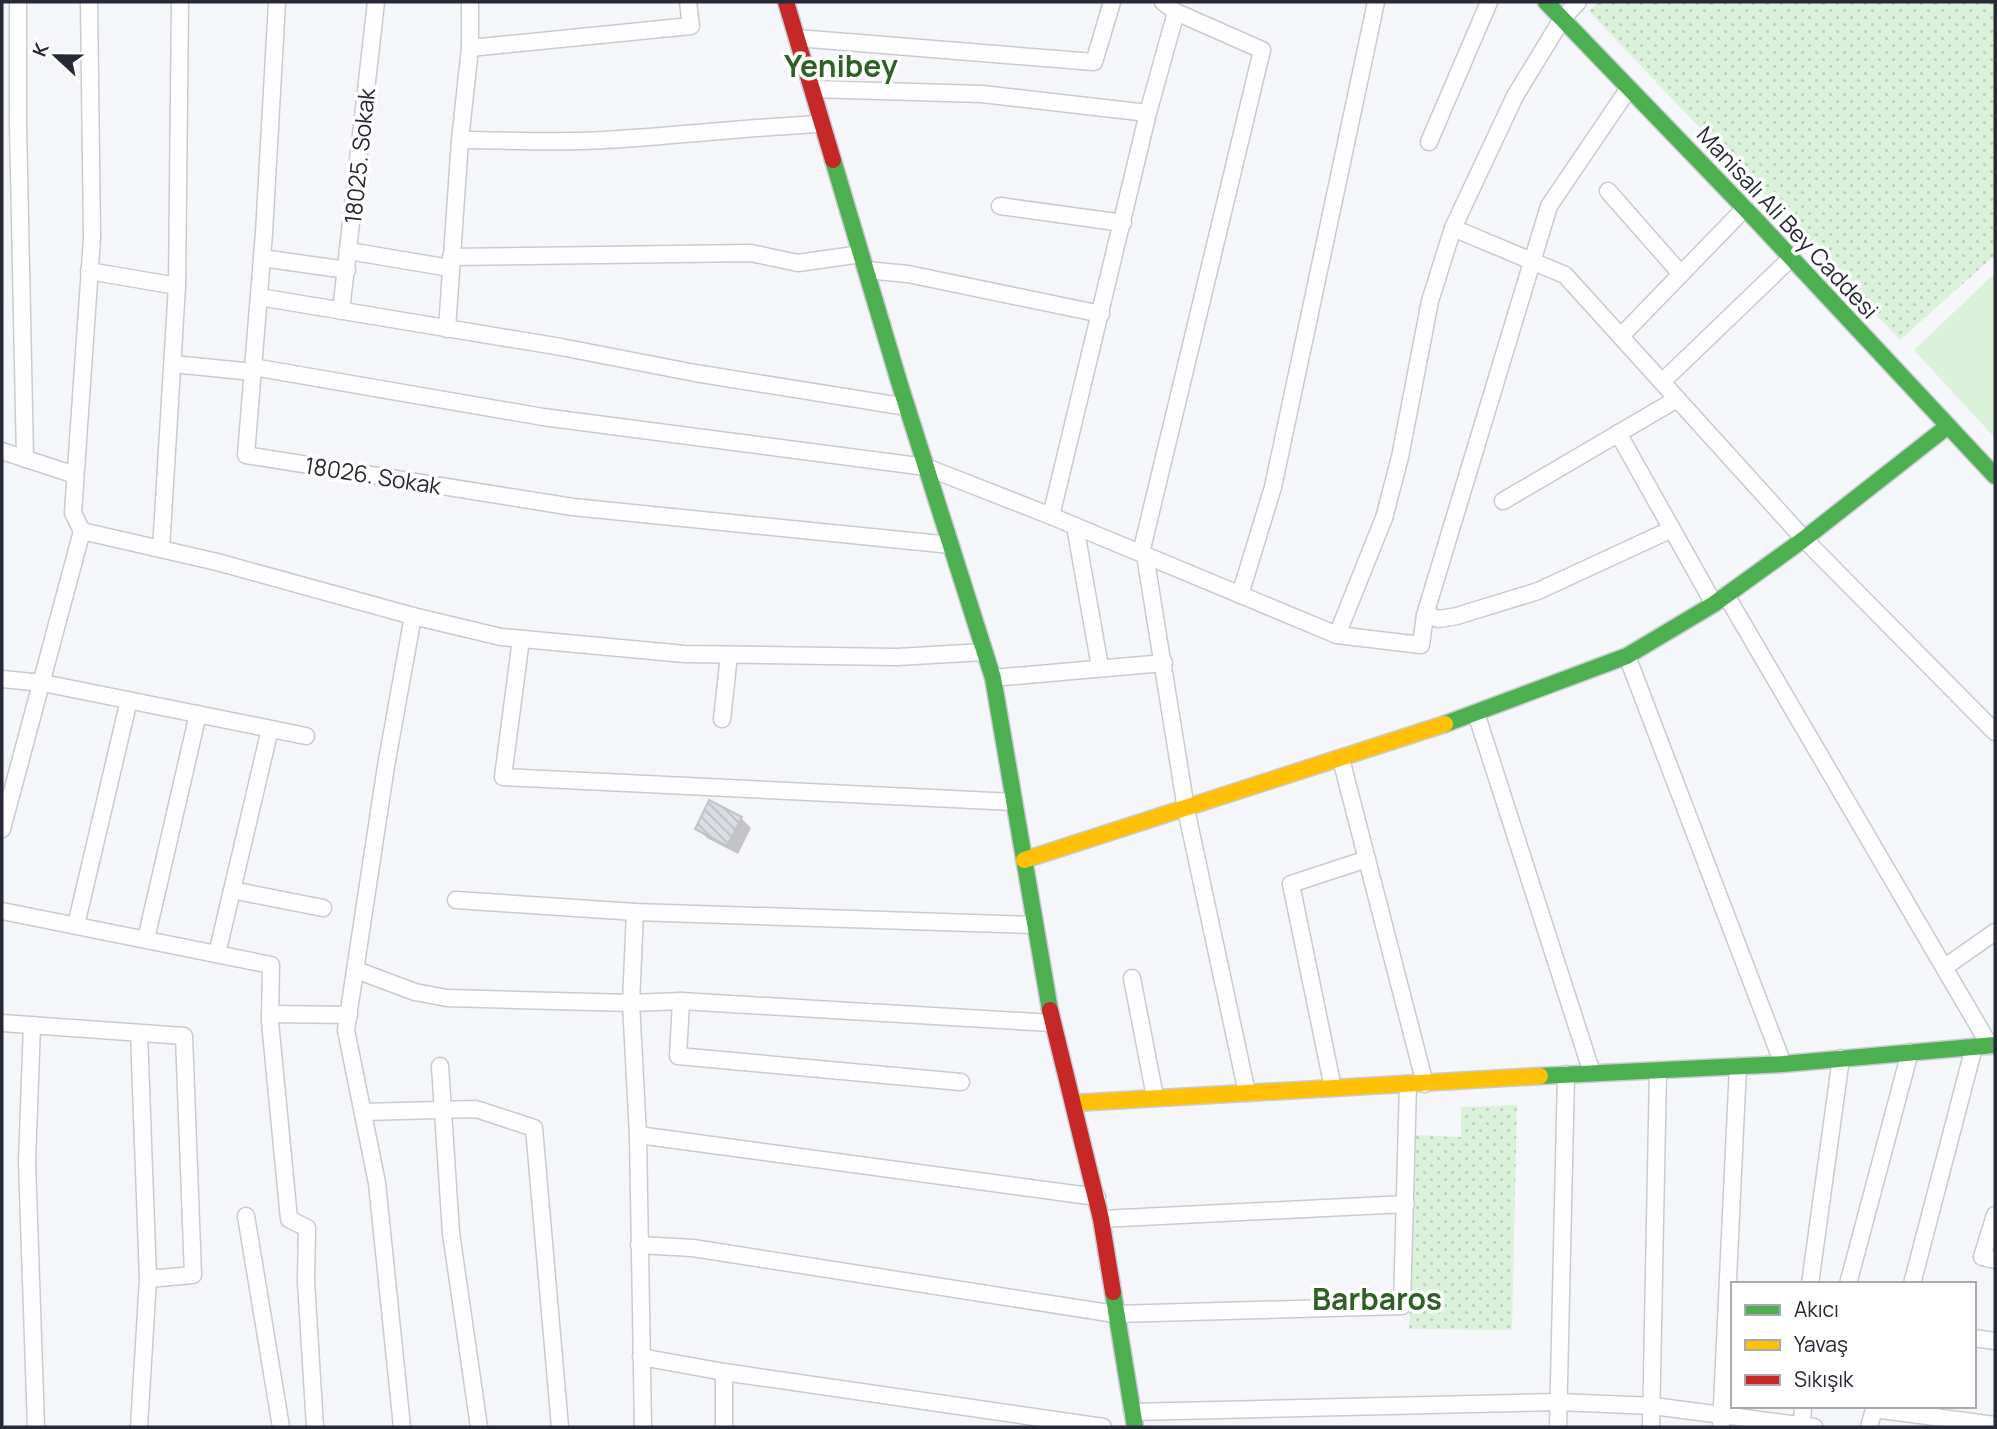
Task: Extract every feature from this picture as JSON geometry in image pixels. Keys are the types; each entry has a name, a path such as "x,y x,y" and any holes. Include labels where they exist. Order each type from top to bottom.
{"main road":[{"path":"786,2 907,407 993,678 1052,1023 1097,1197 1134,1420"},
{"name":"Manisalı Ali Bey Caddesi","path":"1546,2 1745,208 1995,476"},
{"path":"1024,860 1341,759 1476,713 1627,656 1720,600 1804,539 1948,426"},
{"path":"1074,1104 1155,1097 1783,1064 1986,1046"}],"street":[{"path":"18,2 25,458"},
{"path":"2,829 82,531 73,513 92,238 89,2"},
{"path":"161,550 177,286 180,2"},
{"name":"18026. Sokak","path":"277,2 262,258 246,455 573,507 951,545"},
{"name":"18025. Sokak","path":"341,311 376,2"},
{"path":"447,329 460,140 470,48 470,2"},
{"path":"470,48 691,26 688,2"},
{"path":"797,38 1094,62 1112,2"},
{"path":"1240,594 1273,487 1376,2"},
{"path":"1429,142 1489,2"},
{"path":"1337,635 1384,518 1430,301 1453,228 1515,96 1562,19 1578,2"},
{"path":"1051,516 1123,223 1170,7 1262,50 1143,554 1164,663 1186,809 1247,1093"},
{"path":"173,364 253,369 543,417 926,467 1337,635 1421,645 1425,615 1549,206 1629,88"},
{"path":"812,89 982,94 1148,113"},
{"path":"460,140 603,140 679,133 708,134 744,127 822,124"},
{"path":"1608,191 1681,274"},
{"path":"1000,206 1123,223"},
{"path":"1621,336 1745,208"},
{"path":"1453,228 1565,275 1804,539 1995,732"},
{"path":"349,251 451,262 751,253 798,263 863,262 908,274 1101,314"},
{"path":"262,258 347,270"},
{"path":"1662,382 1791,258"},
{"path":"89,271 177,286"},
{"path":"259,297 907,407"},
{"path":"1503,501 1677,399"},
{"path":"1618,433 1672,529 1720,600 1945,967 1986,1046 1913,1282"},
{"path":"2,451 75,475"},
{"path":"1075,526 1100,667"},
{"path":"1425,615 1439,619 1457,616 1538,591 1672,529"},
{"path":"82,531 217,562 501,638 685,654 897,657 985,652"},
{"path":"402,1427 377,1182 346,1030 386,766 413,616"},
{"path":"521,639 503,777 1014,802"},
{"path":"722,719 729,654"},
{"path":"1627,656 1783,1064"},
{"path":"993,678 1164,663"},
{"path":"2,678 43,683 306,736"},
{"path":"76,925 129,700"},
{"path":"1476,713 1592,1073"},
{"path":"146,939 198,714"},
{"path":"217,954 270,729"},
{"path":"1341,759 1425,1084"},
{"path":"1333,1088 1291,884 1367,859"},
{"path":"232,890 323,908"},
{"path":"457,900 635,912 1035,925"},
{"path":"2,911 271,965 270,1014 289,1219 307,1228 306,1282 315,1427"},
{"path":"635,912 631,1003 638,1135 643,1427"},
{"path":"1945,967 1995,932"},
{"path":"356,970 415,992 447,999 631,1003 681,1001 1052,1023"},
{"path":"1132,978 1155,1097"},
{"path":"681,1001 678,1056 961,1082"},
{"path":"270,1014 349,1015"},
{"path":"2,1023 184,1036 193,1275 148,1279"},
{"path":"32,1025 27,1162 36,1427"},
{"path":"139,1032 148,1279 139,1427"},
{"path":"1849,1282 1910,1052"},
{"path":"1811,1282 1841,1058"},
{"path":"440,1066 451,1233 479,1427"},
{"path":"1721,1421 1738,1066"},
{"path":"1651,1427 1658,1070"},
{"path":"1558,1427 1566,1074"},
{"path":"639,1245 693,1248 1115,1314 1402,1306 1408,1084"},
{"path":"363,1112 476,1109 534,1128 560,1427"},
{"path":"638,1135 1097,1197"},
{"path":"1101,1219 1406,1204"},
{"path":"1995,1215 1982,1258 1995,1260"},
{"path":"246,1216 281,1427"},
{"path":"1976,1338 1995,1341"},
{"path":"641,1357 724,1372 1102,1427"},
{"path":"724,1372 724,1427"},
{"path":"1134,1420 1559,1402 1653,1406 1721,1421 1806,1426 1803,1408"},
{"path":"1869,1427 1874,1408 1995,1424"}],"green space":[{"path":"1598,2 1995,2 1995,255 1900,340 1589,11"},
{"path":"1995,273 1995,438 1914,350"},
{"path":"1517,1105 1512,1330 1409,1329 1416,1135 1461,1137 1461,1107"}],"building":[{"path":"709,800 742,817 727,846 695,829"}],"traffic: fast":[{"path":"1546,2 1756,220 1995,476"},
{"path":"833,160 900,385 993,678 1050,1010"},
{"path":"1445,724 1627,656 1714,604 1804,539 1948,426"},
{"path":"1540,1076 1783,1064 1995,1045"},
{"path":"1113,1292 1135,1427"}],"traffic: slow":[{"path":"1024,860 1445,724"},
{"path":"1074,1103 1540,1076"}],"traffic: jam":[{"path":"786,2 833,160"},
{"path":"1050,1010 1101,1219 1113,1292"}],"district":[{"name":"Yenibey","path":"841,65"},
{"name":"Barbaros","path":"1377,1298"}]}
